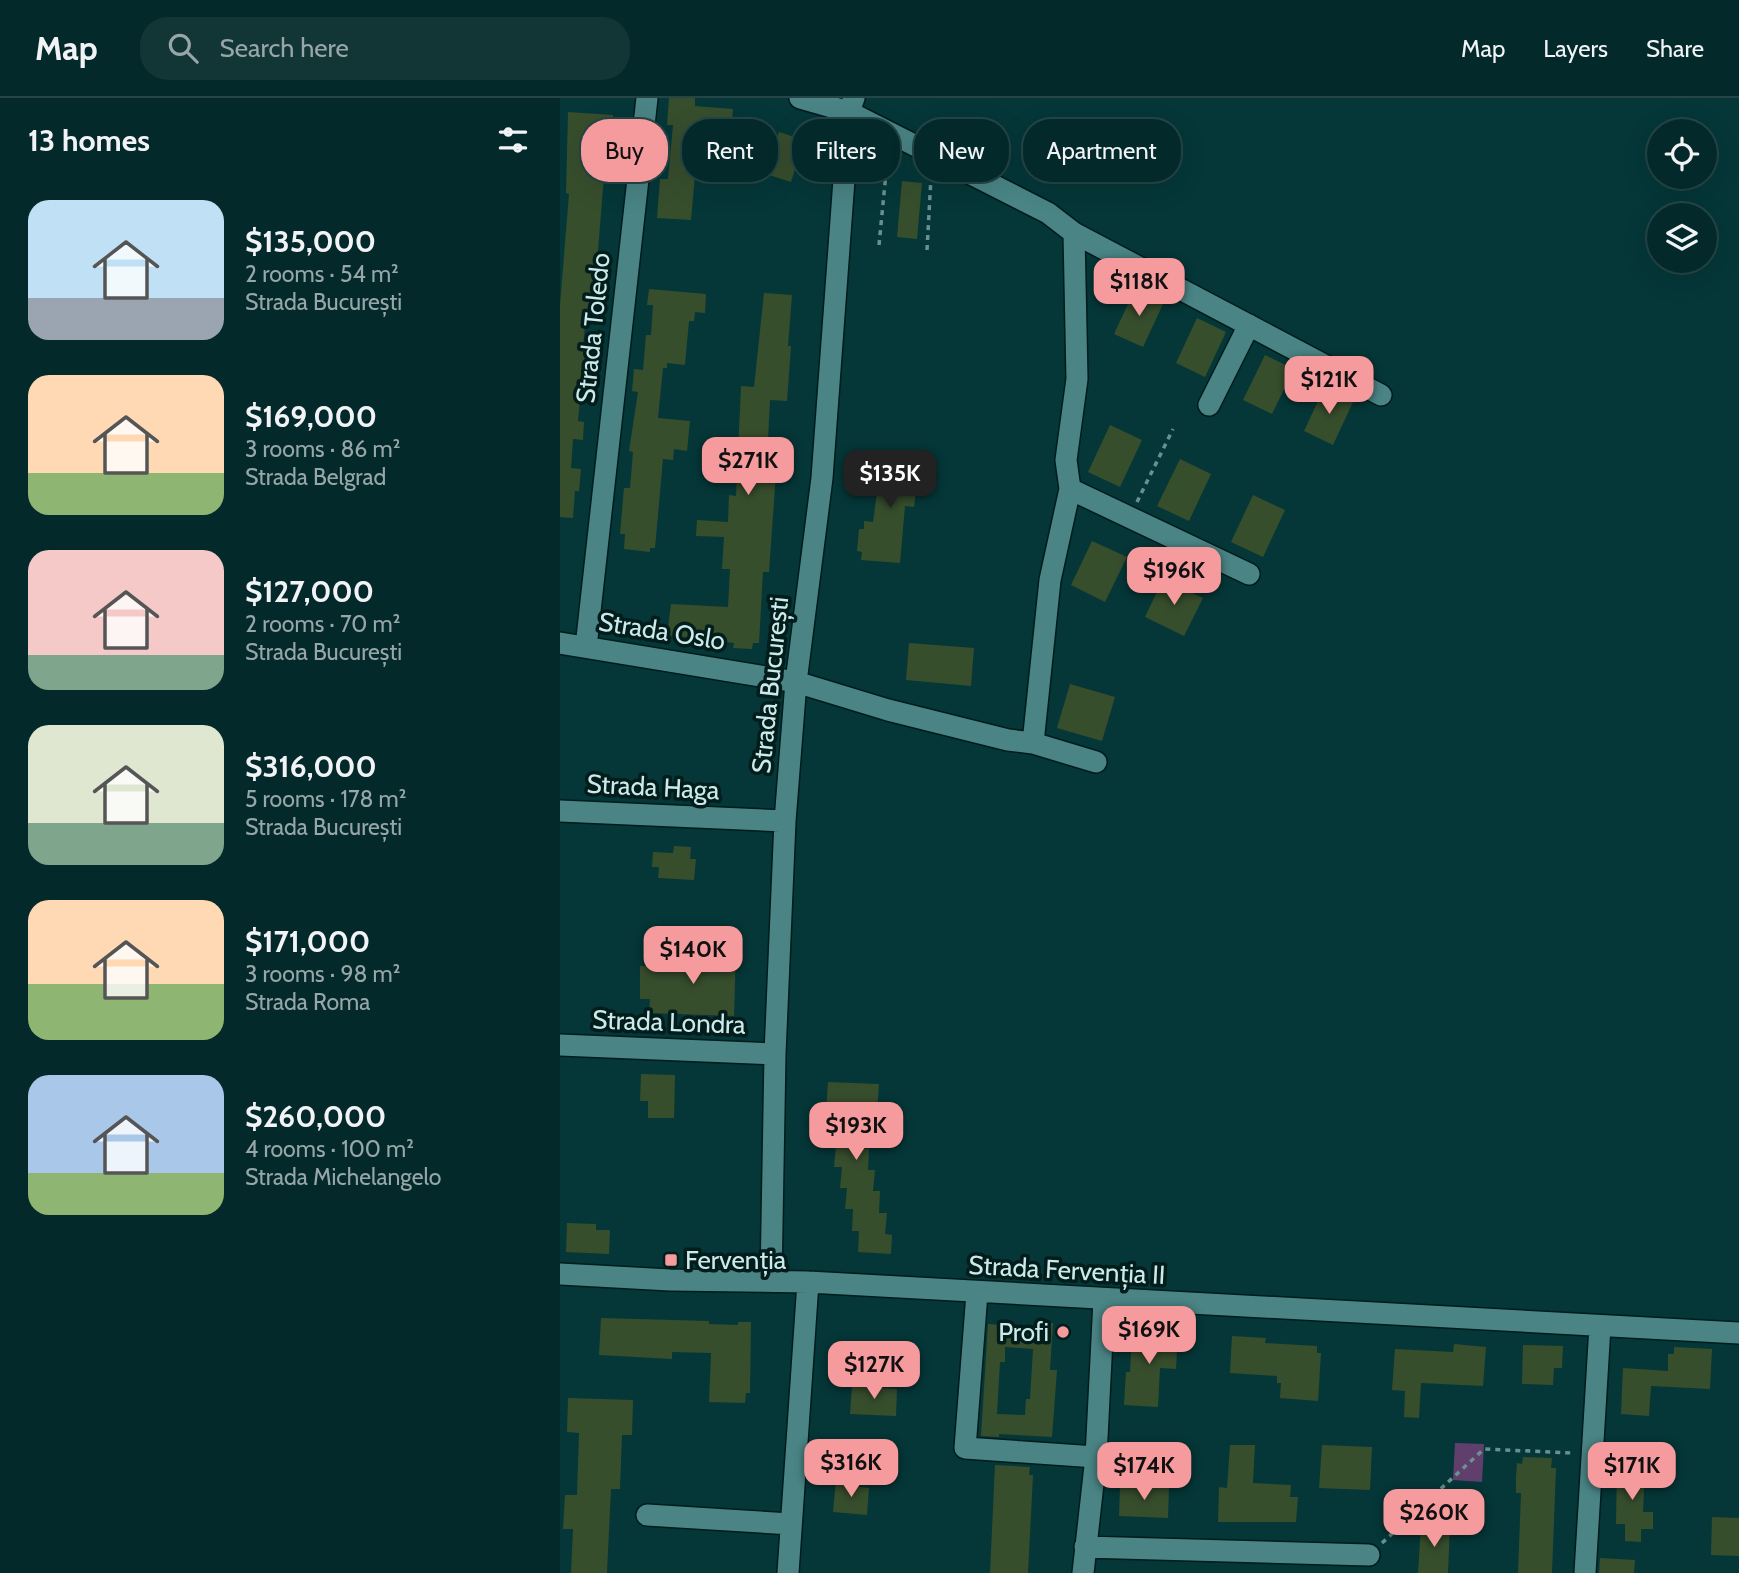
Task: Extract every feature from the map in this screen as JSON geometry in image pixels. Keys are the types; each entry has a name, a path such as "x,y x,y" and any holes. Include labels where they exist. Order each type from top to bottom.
{"street":[{"name":"Strada Toledo","path":"586,647 646,98"},
{"path":"800,98 851,105 1048,213 1074,233 1381,395"},
{"name":"Strada București","path":"771,1280 775,1054 785,821 796,682 822,478 851,105"},
{"path":"1033,743 1050,580 1070,489 1066,460 1077,379 1074,233"},
{"path":"1209,405 1249,326"},
{"path":"1070,489 1249,574"},
{"name":"Strada Oslo","path":"560,643 796,682 840,697 948,726 1007,740 1033,743 1096,762"},
{"name":"Strada Haga","path":"560,811 785,821"},
{"name":"Strada Londra","path":"560,1045 775,1054"},
{"name":"Strada Fervenția II","path":"560,1274 670,1280 771,1280 1739,1333"},
{"path":"788,1573 807,1282"},
{"path":"977,1293 965,1448 1096,1457"},
{"path":"1083,1573 1096,1457 1104,1300"},
{"path":"1585,1573 1600,1326"},
{"path":"647,1515 791,1524"},
{"path":"1084,1547 1369,1555"}],"path":[{"path":"879,245 884,182"},
{"path":"926,250 933,182"},
{"path":"1129,517 1173,429"},
{"path":"1369,1555 1484,1450 1592,1454"}],"shaded area":[{"path":"1455,1443 1484,1444 1482,1482 1453,1480"}],"building":[{"path":"669,98 695,98 695,106 733,109 732,119 682,119 682,182 694,182 691,220 657,218 660,182 668,182 673,125 668,125"},
{"path":"568,112 613,115 613,119 581,119 581,182 604,182 593,313 586,313 583,348 590,349 589,367 583,366 578,421 584,422 583,440 573,439 571,468 581,469 579,491 575,491 573,518 560,517 560,305 569,194 566,193"},
{"path":"779,132 792,136 791,182 778,178"},
{"path":"902,181 922,183 917,239 897,237"},
{"path":"649,289 706,294 705,313 695,312 694,321 689,321 685,365 667,363 667,368 663,368 658,418 690,421 687,451 674,449 673,460 663,459 655,548 650,548 650,552 624,549 625,534 620,534 624,488 630,488 633,452 629,451 638,392 632,391 634,369 643,370 646,335 651,335 653,305 647,305"},
{"path":"1135,289 1164,302 1143,347 1114,334"},
{"path":"764,293 792,295 787,401 770,400 768,439 781,444 780,473 776,473 769,572 763,572 759,643 753,643 752,649 733,648 734,643 667,635 671,604 728,607 730,569 722,569 724,537 696,536 697,520 728,522 729,495 736,496 741,386 754,387"},
{"path":"1197,318 1226,332 1205,377 1176,363"},
{"path":"1265,355 1294,369 1272,414 1243,400"},
{"path":"1325,386 1354,400 1333,445 1304,431"},
{"path":"1110,425 1142,440 1120,487 1088,472"},
{"path":"882,455 920,459 914,507 905,506 900,563 861,560 862,552 857,551 859,529 864,529 864,521 873,522"},
{"path":"1180,459 1211,474 1189,521 1157,506"},
{"path":"1253,495 1285,510 1263,557 1231,542"},
{"path":"1092,541 1127,557 1105,602 1071,585"},
{"path":"1163,579 1203,598 1184,636 1145,617"},
{"path":"909,643 974,648 971,686 906,680"},
{"path":"1070,684 1115,697 1102,741 1057,728"},
{"path":"674,846 691,847 690,859 696,859 694,880 658,878 659,867 652,867 653,852 673,853"},
{"path":"709,946 736,947 734,1016 649,1013 650,999 640,999 640,966 690,967 691,959 709,959"},
{"path":"641,1074 675,1075 674,1118 648,1118 648,1101 640,1101"},
{"path":"828,1082 879,1084 877,1112 859,1111 857,1148 869,1149 868,1170 875,1170 873,1191 880,1191 879,1213 887,1213 885,1234 892,1235 891,1254 858,1252 859,1231 852,1231 853,1209 845,1209 847,1188 840,1188 842,1167 834,1167 836,1146 824,1145"},
{"path":"567,1223 596,1224 596,1230 610,1230 609,1254 566,1252"},
{"path":"601,1318 709,1321 709,1324 738,1325 738,1322 751,1322 750,1393 746,1393 745,1403 709,1402 711,1353 672,1352 672,1359 599,1355"},
{"path":"1035,1322 1053,1323 1050,1370 1057,1370 1052,1437 999,1434 999,1437 981,1436 988,1324 1035,1327","holes":["1005,1347 1033,1349 1030,1399 1026,1399 1025,1415 997,1414 1000,1362 1005,1362"]},
{"path":"1132,1331 1178,1333 1176,1369 1160,1368 1158,1407 1124,1405 1126,1372 1130,1372"},
{"path":"1232,1336 1266,1338 1265,1343 1317,1346 1317,1353 1321,1353 1318,1401 1280,1398 1281,1383 1277,1383 1277,1376 1230,1373"},
{"path":"1454,1344 1486,1347 1483,1386 1421,1383 1419,1418 1404,1417 1405,1391 1392,1390 1395,1349 1453,1352"},
{"path":"1523,1345 1563,1346 1562,1368 1554,1368 1553,1385 1522,1384"},
{"path":"1674,1347 1712,1349 1710,1389 1651,1386 1649,1416 1621,1414 1623,1368 1668,1371 1668,1354 1674,1354"},
{"path":"852,1386 897,1389 896,1416 850,1414"},
{"path":"568,1398 633,1400 632,1435 622,1435 620,1489 611,1489 607,1573 571,1573 573,1529 563,1529 565,1495 577,1495 579,1433 567,1432"},
{"path":"1230,1445 1255,1445 1253,1483 1291,1485 1290,1497 1298,1497 1296,1522 1218,1522 1219,1487 1227,1488"},
{"path":"1322,1445 1372,1447 1370,1490 1319,1488"},
{"path":"1523,1457 1552,1458 1551,1468 1556,1468 1552,1573 1518,1573 1521,1493 1516,1493 1516,1478 1517,1463 1522,1464"},
{"path":"995,1465 1030,1467 1029,1475 1033,1475 1028,1573 990,1573"},
{"path":"1617,1465 1645,1467 1643,1512 1653,1512 1653,1529 1641,1529 1641,1542 1625,1541 1625,1524 1616,1524"},
{"path":"836,1480 869,1488 867,1515 833,1512"},
{"path":"1120,1486 1169,1488 1168,1518 1119,1516"},
{"path":"1712,1517 1739,1518 1739,1556 1711,1555"},
{"path":"1421,1524 1450,1525 1448,1573 1418,1573"},
{"path":"1600,1558 1635,1560 1634,1573 1599,1573"}],"place":[{"name":"Fervenția","path":"671,1260"},
{"name":"Profi","path":"1063,1332"}]}
